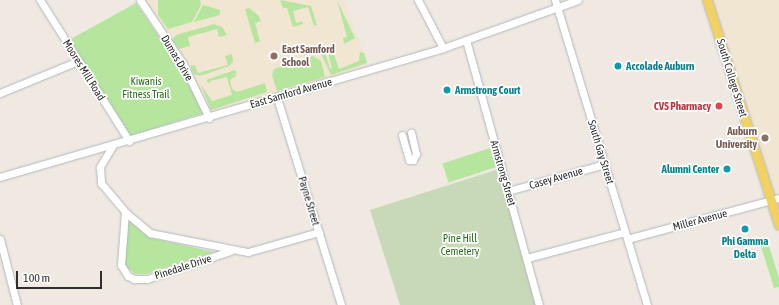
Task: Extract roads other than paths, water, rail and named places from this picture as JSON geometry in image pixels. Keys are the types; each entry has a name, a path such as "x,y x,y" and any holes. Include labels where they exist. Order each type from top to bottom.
{"main road":[{"name":"South College Street","path":"707,0 776,200 779,225"}],"street":[{"name":"Moores Mill Road","path":"40,0 129,141"},
{"name":"Dumas Drive","path":"140,0 183,64 209,118"},
{"path":"418,0 443,48"},
{"name":"East Samford Avenue","path":"0,177 209,118 443,48 556,4 578,0"},
{"name":"South Gay Street","path":"556,4 647,305"},
{"name":"Armstrong Street","path":"466,40 539,305"},
{"path":"0,93 78,61"},
{"name":"Payne Street","path":"277,98 341,305"},
{"path":"402,135 409,160 413,160 416,154 411,133"},
{"name":"Pinedale Drive","path":"113,145 100,167 101,183 125,212 150,233 232,250 255,251 319,232"},
{"name":"Casey Avenue","path":"508,191 605,164"},
{"name":"Miller Avenue","path":"527,258 776,200"},
{"name":"Pinedale Drive","path":"125,212 121,265 128,276 134,279 147,279 232,250"},
{"path":"0,239 17,305"}],"place":[{"name":"East Samford School","path":"274,56"},
{"name":"Accolade Auburn","path":"618,66"},
{"name":"Armstrong Court","path":"447,90"},
{"name":"CVS Pharmacy","path":"719,106"},
{"name":"Auburn University","path":"765,138"},
{"name":"Alumni Center","path":"727,169"},
{"name":"Phi Gamma Delta","path":"745,229"}],"park label":[{"name":"Kiwanis Fitness Trail","path":"146,88"},
{"name":"Pine Hill Cemetery","path":"460,245"}]}
